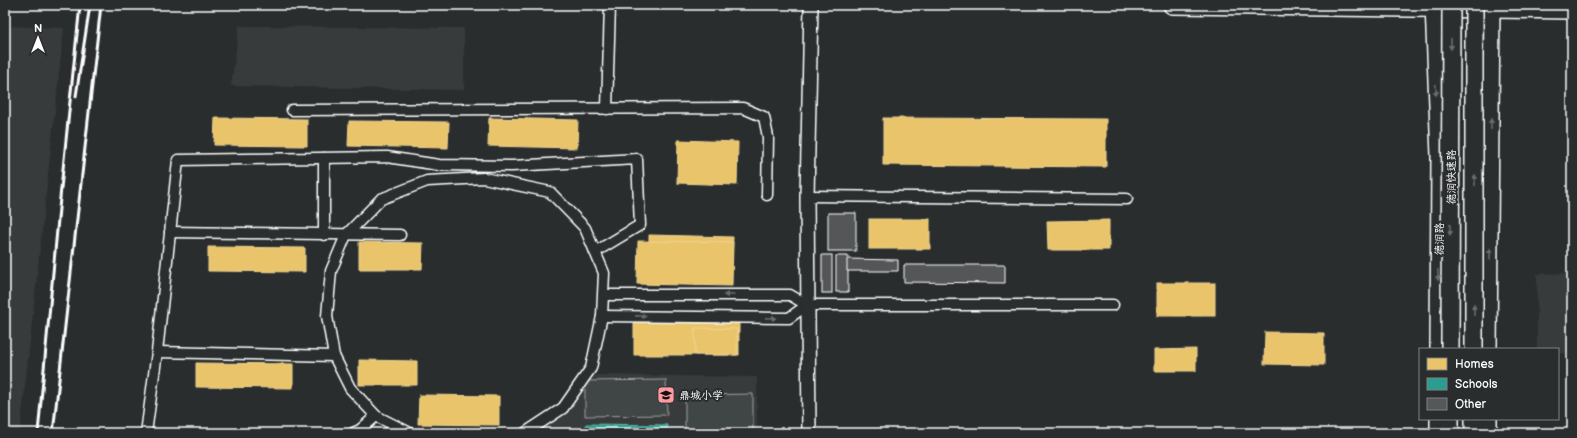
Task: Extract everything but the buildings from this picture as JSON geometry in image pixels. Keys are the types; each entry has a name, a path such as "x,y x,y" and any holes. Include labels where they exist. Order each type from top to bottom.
{"main road":[{"path":"1172,5 1492,7 1572,10"},
{"name":"德润快速路","path":"1450,348 1451,5"},
{"path":"1474,5 1474,348"},
{"name":"德润路","path":"1433,7 1439,156 1438,348"},
{"path":"1489,348 1492,7"},
{"path":"1438,420 1438,433"},
{"path":"1450,420 1450,433"},
{"path":"1474,420 1474,433"},
{"path":"1489,420 1489,433"}],"street":[{"path":"607,109 610,5"},
{"path":"809,433 807,196 811,5"},
{"path":"292,110 743,108 764,117 768,137 767,195"},
{"path":"146,433 157,352 178,160 387,157 439,165 512,166 637,159 640,225 595,252"},
{"path":"324,158 324,235"},
{"path":"483,166 484,178"},
{"path":"410,433 376,416 350,388 334,356 327,316 331,271 346,235 381,199 427,181 484,178 550,192 584,228 604,273 602,316 591,368 563,408 525,433"},
{"path":"807,196 1127,199"},
{"path":"170,232 400,235"},
{"path":"604,295 790,295 807,305 1113,305"},
{"path":"602,316 789,318 807,305"},
{"path":"157,352 334,356"},
{"path":"353,433 360,430 376,416"}],"shaded area":[{"path":"5,26 64,28 20,433 5,433"},
{"path":"239,26 464,28 464,90 231,86"},
{"path":"1572,273 1572,353 1559,353 1559,348 1537,348 1537,274"},
{"name":"鼎城小学","path":"587,375 757,377 757,433 539,433 564,413"},
{"path":"666,380 667,415 585,416 585,381"},
{"path":"753,394 753,433 685,433 685,399 691,395"}],"railway":[{"path":"38,433 80,5"},
{"path":"76,96 90,5"},
{"path":"53,433 101,5"}],"place":[{"name":"鼎城小学","path":"666,395"}]}
